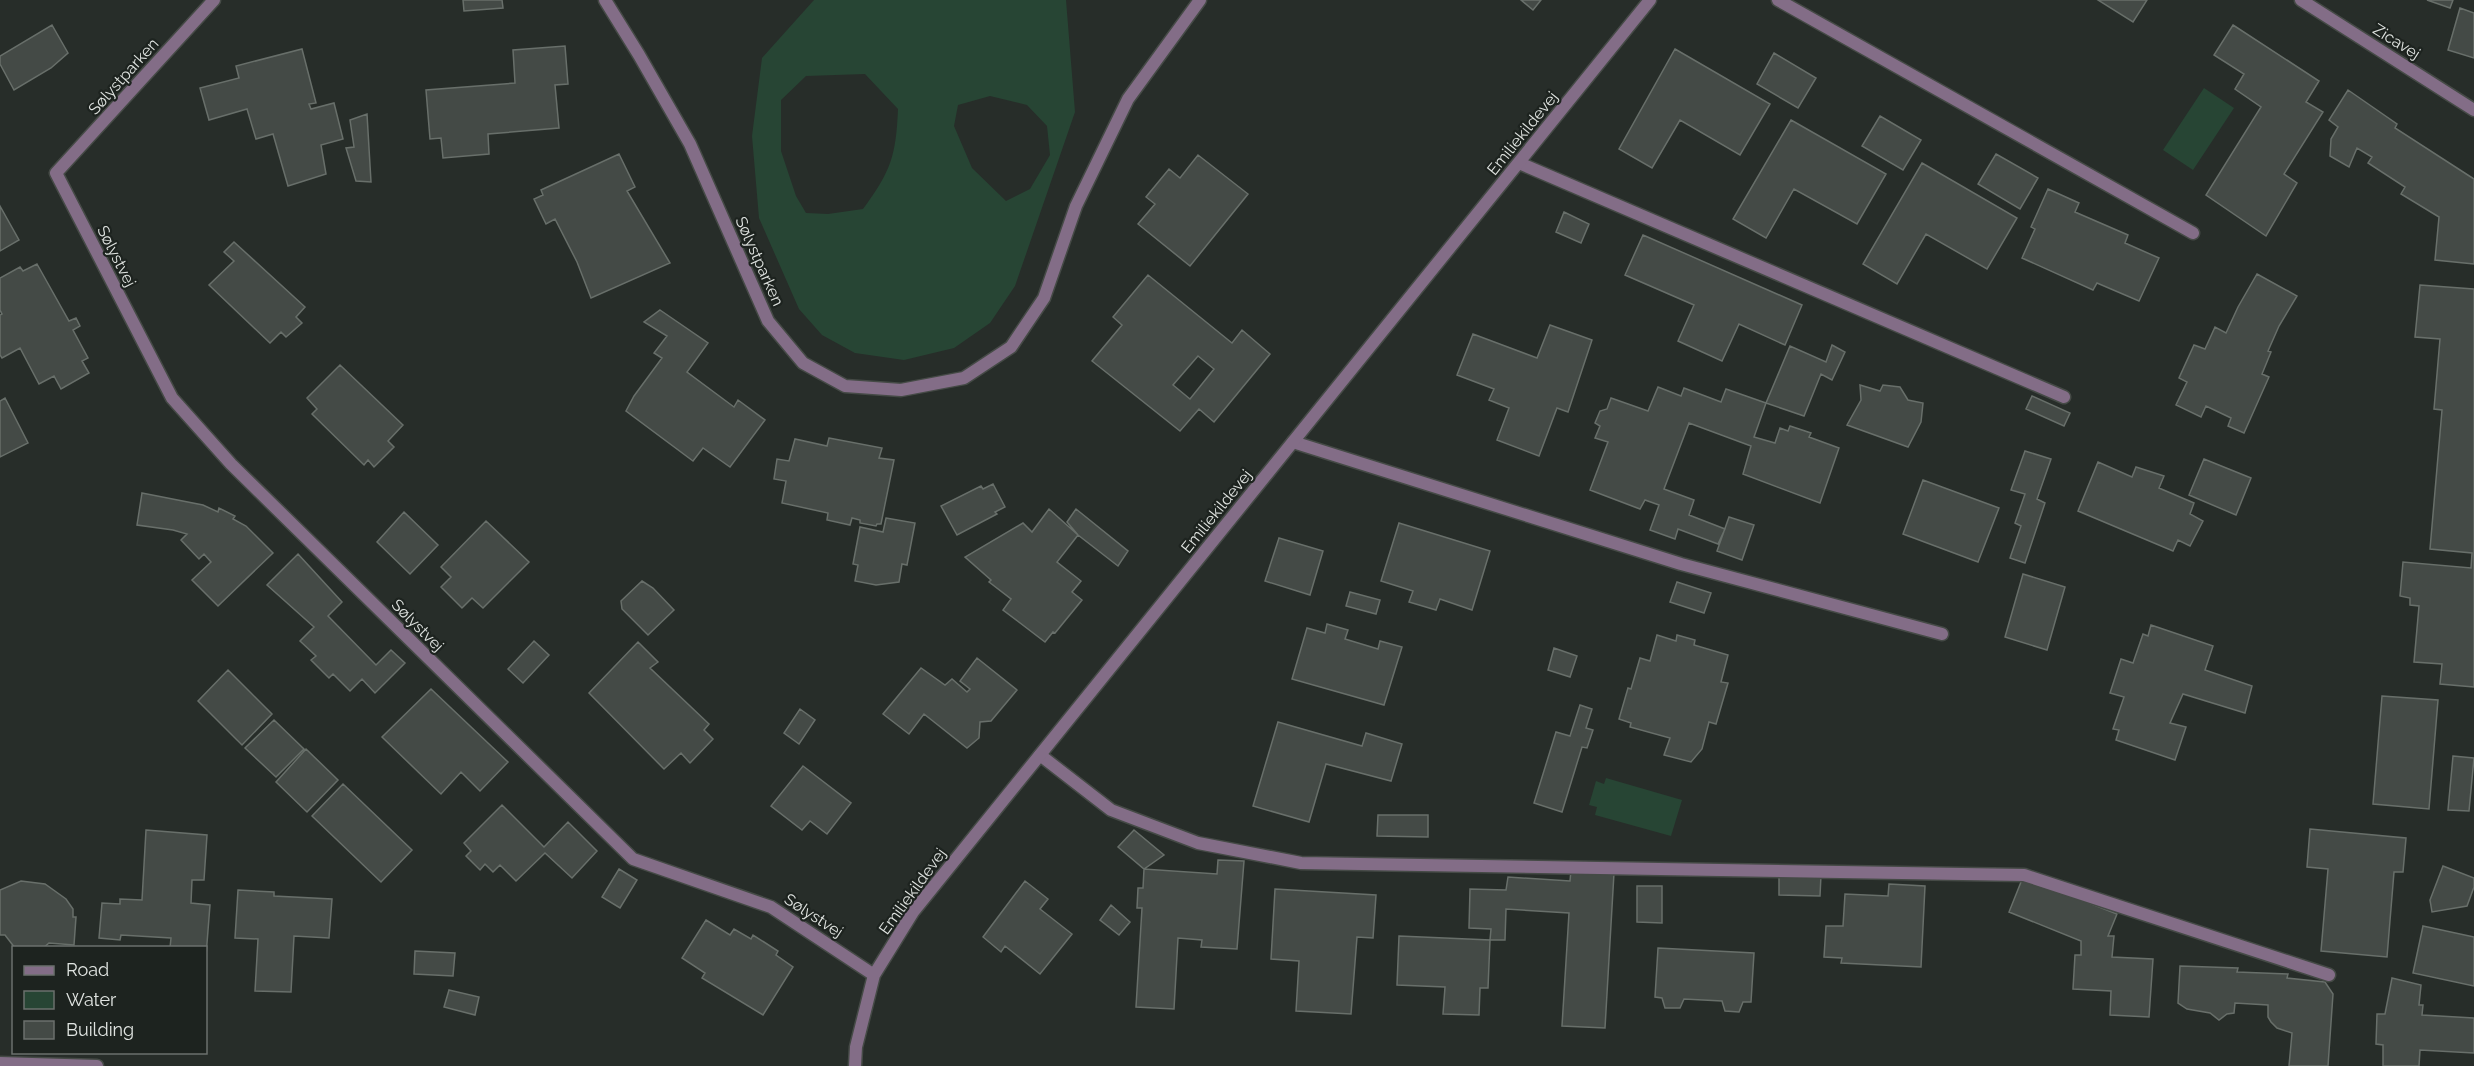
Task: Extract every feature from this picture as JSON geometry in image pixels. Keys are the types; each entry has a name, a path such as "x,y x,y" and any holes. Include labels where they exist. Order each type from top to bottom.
{"street":[{"name":"Sølystparken","path":"56,173 214,0"},
{"name":"Sølystparken","path":"605,0 690,144 768,321 803,363 845,386 901,390 964,378 1011,347 1044,298 1076,206 1128,99 1200,0"},
{"name":"Emiliekildevej","path":"855,1066 856,1047 874,975 913,912 1650,0"},
{"path":"1778,0 2193,233"},
{"name":"Zicavej","path":"2301,0 2474,110"},
{"path":"1519,163 2064,397"},
{"name":"Sølystvej","path":"56,173 172,398 231,464 633,859 771,907 874,975"},
{"path":"1293,442 1681,564 1942,634"},
{"path":"1040,755 1111,810 1198,843 1301,863 2024,875 2329,975"},
{"path":"0,1063 97,1066"}],"water":[{"path":"814,0 1066,0 1075,112 1015,286 990,323 954,348 904,360 855,353 822,335 799,309 759,218 752,136 762,58","holes":["865,74 898,109 896,139 886,173 863,209 828,214 806,213 796,196 781,151 781,100 806,76","990,96 1027,105 1047,126 1050,155 1030,189 1006,201 972,168 954,126 958,105"]},
{"path":"2204,88 2234,108 2193,170 2163,150"},
{"path":"1606,778 1682,800 1671,836 1595,815 1597,807 1589,805 1596,781 1604,784"}],"building":[{"path":"463,0 502,0 503,8 464,11"},
{"path":"1521,0 1541,0 1533,10"},
{"path":"2098,0 2147,0 2133,22"},
{"path":"2427,0 2453,0 2450,8"},
{"path":"2460,8 2474,13 2474,58 2448,50"},
{"path":"52,25 68,53 51,68 14,90 0,64 0,56"},
{"path":"2233,25 2319,81 2306,102 2323,112 2284,174 2297,183 2266,236 2206,195 2261,107 2235,89 2244,74 2214,55"},
{"path":"565,46 568,84 555,85 559,128 488,134 489,154 443,158 441,138 430,139 426,90 515,83 513,50"},
{"path":"302,49 316,103 309,104 311,109 334,103 343,139 321,145 326,174 288,186 273,134 256,139 247,109 209,120 200,88 239,78 236,66"},
{"path":"1675,49 1770,104 1740,155 1680,120 1652,168 1619,149"},
{"path":"1774,53 1816,78 1798,108 1757,84"},
{"path":"2348,90 2397,124 2395,128 2474,179 2474,264 2435,260 2439,217 2401,194 2405,187 2368,163 2372,157 2357,148 2349,167 2330,156 2331,139 2338,127 2329,120"},
{"path":"367,114 371,182 356,181 346,148 354,147 350,120"},
{"path":"1880,116 1921,140 1903,170 1862,146"},
{"path":"1791,120 1886,174 1857,224 1794,189 1766,238 1733,219"},
{"path":"619,154 635,187 627,191 670,263 591,298 577,262 555,219 546,224 534,199 543,195 541,190"},
{"path":"1996,154 2038,178 2020,209 1978,184"},
{"path":"1198,155 1248,194 1190,266 1138,224 1155,204 1146,197 1169,169 1180,178"},
{"path":"1922,163 2017,218 1987,269 1926,234 1897,284 1863,264"},
{"path":"2048,189 2079,203 2075,212 2128,235 2125,243 2159,258 2139,301 2097,283 2093,290 2022,258 2035,229 2031,227"},
{"path":"0,206 19,240 0,251"},
{"path":"1564,212 1589,224 1581,243 1556,232"},
{"path":"1643,235 1802,305 1785,345 1739,324 1722,361 1678,341 1694,305 1625,275"},
{"path":"234,242 305,307 296,317 302,323 286,337 281,332 270,343 209,285 234,261 224,252"},
{"path":"37,264 69,321 76,318 80,326 73,330 88,358 82,361 89,373 61,389 54,376 39,384 20,348 2,358 0,355 0,315 2,314 0,278 20,267 23,271"},
{"path":"2257,274 2297,296 2279,326 2268,351 2271,352 2262,374 2269,377 2244,433 2228,426 2231,418 2206,406 2201,417 2176,405 2187,382 2179,378 2194,345 2205,349 2215,327 2226,333"},
{"path":"1148,275 1232,343 1242,330 1270,354 1214,422 1199,409 1180,431 1092,361 1122,325 1113,317","holes":["1198,356 1214,369 1190,399 1173,385"]},
{"path":"2420,285 2474,289 2474,687 2440,684 2442,664 2414,662 2419,606 2410,605 2410,598 2400,596 2403,562 2471,568 2472,553 2430,549 2442,410 2434,409 2440,339 2415,337"},
{"path":"660,310 708,343 687,372 734,407 738,400 765,420 730,467 703,448 693,461 626,411 634,396 662,358 654,353 667,336 644,322"},
{"path":"1550,325 1592,340 1568,412 1557,408 1539,456 1497,440 1509,408 1489,400 1494,389 1457,375 1473,334 1537,358"},
{"path":"1832,345 1845,352 1832,380 1821,374 1804,416 1766,403 1790,346 1826,362"},
{"path":"340,365 403,425 388,441 394,447 374,467 368,460 364,465 312,414 317,409 307,398"},
{"path":"1860,385 1880,391 1883,385 1900,387 1908,400 1923,403 1921,422 1908,447 1847,425 1861,400"},
{"path":"1658,387 1681,396 1684,388 1721,402 1726,389 1766,403 1754,437 1775,443 1780,428 1788,431 1790,426 1811,433 1809,437 1839,448 1820,503 1743,474 1751,446 1689,423 1664,489 1694,500 1689,515 1725,529 1718,544 1678,529 1675,539 1650,530 1659,505 1645,500 1640,509 1590,490 1608,442 1595,438 1600,426 1595,423 1600,411 1607,409 1611,398 1648,411"},
{"path":"2032,396 2070,413 2064,426 2026,409"},
{"path":"5,398 28,443 0,457 0,401"},
{"path":"829,438 882,448 879,458 894,460 881,524 876,526 860,523 860,520 852,518 850,525 827,520 828,513 782,503 786,481 774,479 777,459 789,461 795,439 827,446"},
{"path":"2025,451 2051,459 2037,499 2045,503 2025,563 2010,558 2021,526 2015,523 2025,494 2011,490"},
{"path":"2204,459 2251,478 2236,515 2189,495"},
{"path":"2098,462 2132,477 2136,467 2164,476 2159,488 2194,503 2190,514 2203,521 2190,546 2178,540 2173,551 2078,511"},
{"path":"1923,480 1999,508 1978,562 1903,534"},
{"path":"993,484 1005,507 995,512 997,514 957,535 941,506 981,486 983,489"},
{"path":"142,493 203,505 218,512 219,508 235,516 233,519 246,526 273,553 218,606 192,580 211,562 204,554 199,559 181,540 187,534 137,525"},
{"path":"1049,509 1078,535 1057,562 1081,581 1072,592 1082,600 1045,642 1003,610 1011,599 989,582 991,580 965,557 1023,523 1032,532"},
{"path":"1076,509 1128,551 1118,566 1078,535 1067,522"},
{"path":"404,512 438,545 410,574 377,542"},
{"path":"1729,517 1754,525 1742,560 1717,551"},
{"path":"886,518 915,523 907,565 902,564 899,582 876,585 855,581 858,565 853,564 860,527 883,532"},
{"path":"486,521 529,562 483,608 472,598 462,608 441,587 451,577 441,567"},
{"path":"1399,523 1490,551 1472,610 1440,599 1436,610 1409,602 1413,591 1381,581"},
{"path":"1279,538 1323,551 1310,595 1265,581"},
{"path":"298,554 342,602 328,616 376,665 391,650 405,663 375,693 362,679 350,691 333,674 329,678 311,660 316,656 300,641 314,627 267,585"},
{"path":"2023,574 2065,587 2047,650 2005,637"},
{"path":"642,581 653,588 674,610 648,635 622,609 621,601"},
{"path":"1677,582 1711,593 1704,613 1670,602"},
{"path":"1350,592 1380,600 1376,614 1346,606"},
{"path":"1327,624 1348,630 1345,639 1378,649 1380,641 1402,647 1384,705 1292,679 1307,628 1325,633"},
{"path":"2151,625 2213,646 2205,670 2252,686 2245,713 2183,694 2170,723 2186,727 2175,760 2116,740 2119,730 2113,729 2124,697 2110,693 2121,659 2133,663 2143,634 2148,636"},
{"path":"1657,635 1676,641 1677,635 1695,640 1694,645 1728,655 1721,682 1728,683 1716,724 1709,722 1702,749 1691,762 1664,755 1670,738 1630,727 1631,723 1619,719 1640,658 1650,661"},
{"path":"534,641 549,655 523,683 508,669"},
{"path":"638,642 658,662 650,668 709,724 704,730 713,739 690,763 681,753 664,769 589,693"},
{"path":"1554,648 1577,656 1570,677 1548,670"},
{"path":"977,658 1017,690 991,721 980,722 979,738 967,748 924,714 909,734 883,714 921,668 945,685 952,679 967,692 970,689 960,681"},
{"path":"228,670 272,714 242,745 198,701"},
{"path":"431,689 508,762 480,791 461,772 441,794 382,737"},
{"path":"2382,696 2438,700 2429,809 2373,804"},
{"path":"1580,705 1592,709 1586,728 1593,730 1587,748 1582,747 1562,812 1534,803 1556,732 1570,736"},
{"path":"800,709 815,720 799,744 784,733"},
{"path":"274,720 304,749 276,777 245,748"},
{"path":"1278,722 1362,746 1366,733 1402,744 1391,781 1326,764 1309,822 1253,806"},
{"path":"306,749 338,780 307,812 276,782"},
{"path":"2453,756 2474,758 2469,811 2448,810"},
{"path":"803,766 851,803 827,834 810,821 802,830 771,806"},
{"path":"343,784 412,850 381,882 312,816"},
{"path":"502,805 544,847 568,822 597,851 572,878 545,853 516,881 500,865 493,872 485,864 480,870 466,856 471,851 464,843"},
{"path":"1378,815 1428,815 1428,837 1377,836"},
{"path":"2310,829 2406,838 2403,872 2394,872 2387,957 2321,951 2328,869 2307,867"},
{"path":"146,830 207,835 204,880 192,880 191,903 210,905 207,946 170,946 171,938 121,935 120,940 99,938 102,903 120,904 120,899 142,900"},
{"path":"1134,830 1164,855 1144,869 1118,847"},
{"path":"1218,860 1244,861 1237,949 1201,947 1202,940 1178,938 1174,1009 1136,1007 1142,908 1137,908 1138,888 1143,888 1144,869 1217,874"},
{"path":"2443,866 2474,878 2474,887 2467,906 2432,912 2430,900"},
{"path":"619,869 637,880 620,908 602,897"},
{"path":"1571,870 1614,873 1605,1028 1562,1026 1569,913 1506,909 1505,940 1490,940 1491,929 1469,928 1470,889 1506,890 1508,877 1570,881"},
{"path":"1779,874 1821,875 1820,896 1779,895"},
{"path":"2023,877 2117,914 2108,936 2114,936 2112,957 2153,959 2149,1017 2110,1015 2111,991 2073,989 2075,955 2081,955 2081,941 2009,912"},
{"path":"21,881 45,884 66,899 73,909 73,917 76,917 74,945 49,943 45,946 13,946 5,935 0,935 0,890"},
{"path":"1025,881 1048,899 1040,909 1072,934 1040,974 1005,946 1001,952 983,937"},
{"path":"1889,884 1925,886 1921,967 1841,963 1842,958 1824,957 1826,926 1843,926 1845,894 1888,896"},
{"path":"1637,886 1662,886 1662,923 1637,922"},
{"path":"1275,889 1376,895 1373,938 1357,937 1351,1014 1296,1011 1299,961 1271,959"},
{"path":"238,890 274,892 274,896 332,899 329,938 294,936 291,992 255,991 258,939 235,938"},
{"path":"1111,905 1130,922 1119,935 1100,920"},
{"path":"706,920 730,935 734,929 751,939 753,935 778,951 776,955 793,967 763,1015 702,978 705,973 682,958"},
{"path":"2423,926 2474,937 2474,986 2413,973"},
{"path":"1399,936 1490,940 1488,988 1480,988 1479,1015 1443,1014 1445,987 1397,985"},
{"path":"1658,948 1754,953 1751,1002 1743,1002 1739,1012 1725,1011 1722,1001 1684,999 1680,1008 1665,1008 1662,998 1655,997"},
{"path":"415,951 455,953 453,976 414,974"},
{"path":"2180,966 2238,968 2237,972 2288,974 2287,978 2325,982 2333,994 2328,1066 2289,1066 2292,1033 2277,1028 2271,1022 2268,1017 2268,1005 2235,1003 2234,1013 2227,1014 2219,1020 2210,1013 2187,1009 2178,1003"},
{"path":"2392,978 2421,985 2419,1005 2423,1005 2422,1015 2474,1018 2474,1053 2420,1050 2419,1066 2383,1066 2383,1045 2376,1044 2377,1014 2385,1014"},
{"path":"449,990 479,997 475,1015 444,1007"}]}
